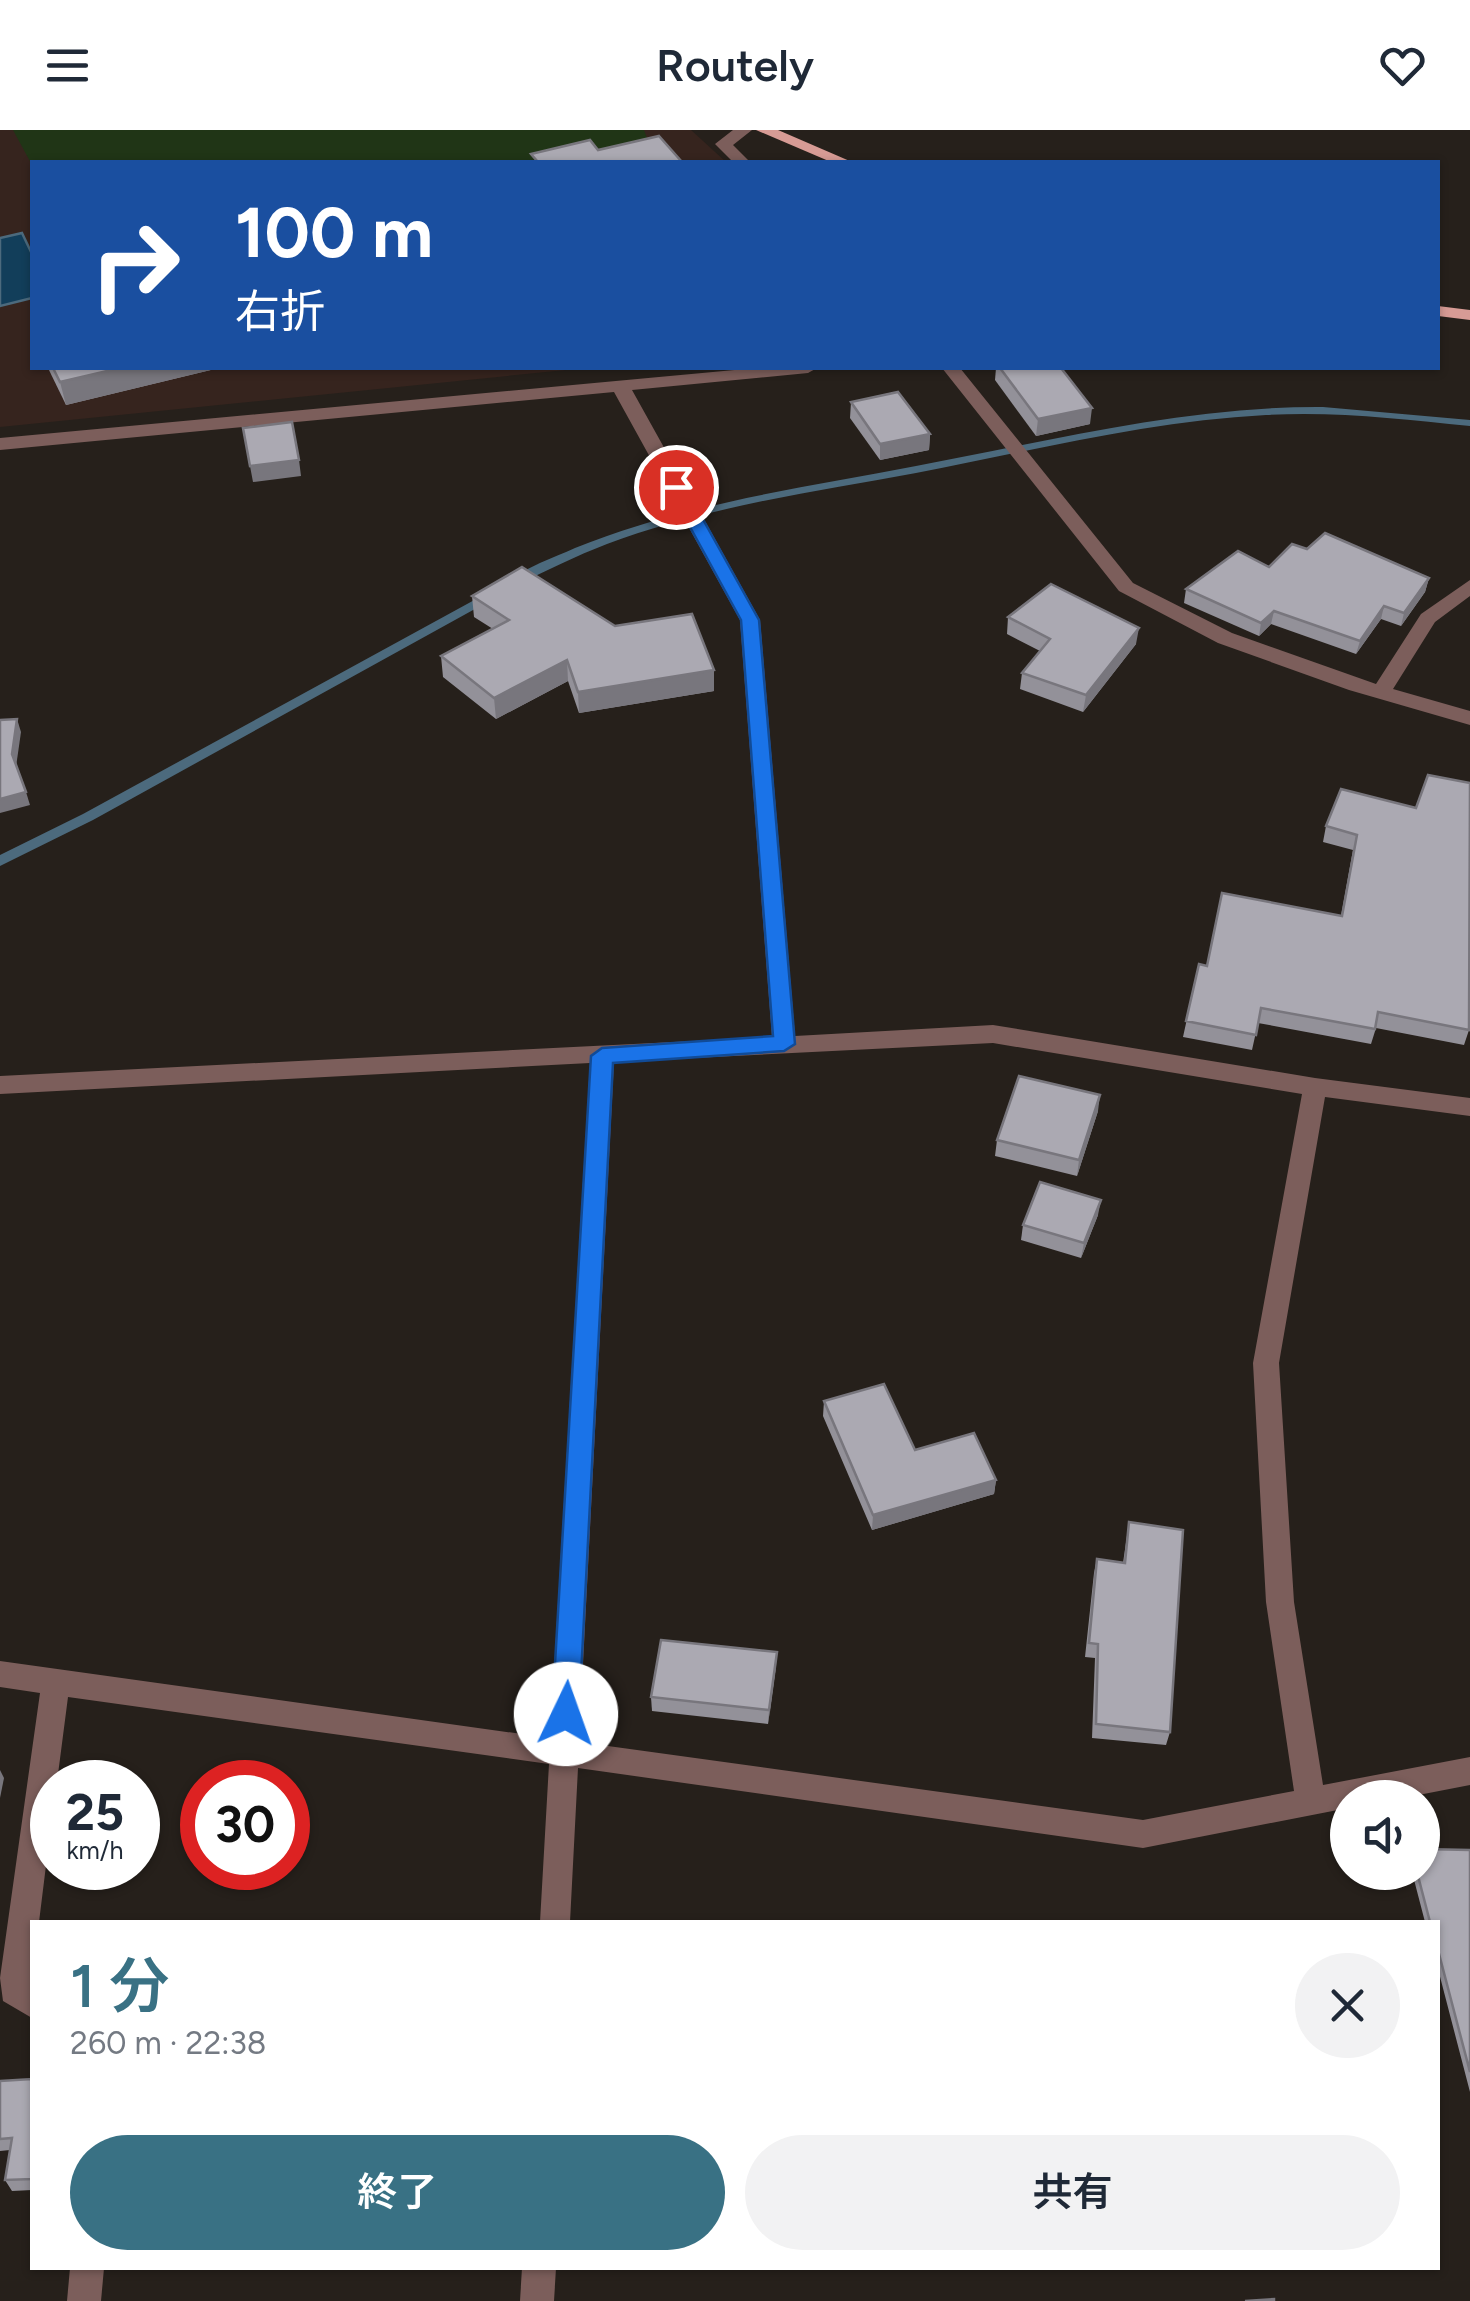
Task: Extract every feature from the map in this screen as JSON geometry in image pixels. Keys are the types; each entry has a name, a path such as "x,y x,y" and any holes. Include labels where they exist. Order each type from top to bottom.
{"main road":[{"path":"764,130 839,160"},
{"path":"1440,311 1470,315"}],"street":[{"path":"740,160 723,144 744,130"},
{"path":"0,444 788,370"},
{"path":"953,370 1126,587 1226,638 1381,692 1470,718"},
{"path":"621,387 750,620 784,1044"},
{"path":"1381,692 1428,618 1470,586"},
{"path":"0,1085 994,1034 1470,1107"},
{"path":"555,1920 602,1056"},
{"path":"1311,1802 1280,1602 1266,1364 1316,1086"},
{"path":"0,1674 1142,1834 1470,1771"},
{"path":"30,2002 14,1990 56,1682"},
{"path":"84,2301 87,2270"},
{"path":"537,2301 539,2270"}],"shaded area":[{"path":"0,130 691,130 724,160 30,160 30,370 566,370 0,427"}],"green space":[{"path":"13,130 644,130 647,138 556,160 30,161"}],"water":[{"path":"22,233 30,250 30,298 0,306 0,238"}],"building":[{"path":"659,136 680,160 536,160 531,154 590,140 598,150"},
{"path":"54,370 111,370 60,382"},
{"path":"1001,370 1063,370 1092,408 1038,419"},
{"path":"898,392 930,434 880,444 851,402"},
{"path":"292,422 299,460 250,466 243,428"},
{"path":"1325,533 1429,578 1404,613 1384,606 1360,641 1274,611 1261,623 1186,589 1238,551 1269,567 1292,544 1307,549"},
{"path":"522,567 615,626 692,614 714,670 578,692 567,660 494,698 441,656 509,620 472,596"},
{"path":"1051,584 1139,628 1086,695 1022,673 1050,639 1008,617"},
{"path":"17,719 12,754 26,792 0,799 0,720"},
{"path":"1428,775 1470,783 1469,1030 1378,1012 1375,1029 1261,1008 1256,1035 1186,1021 1199,964 1207,966 1222,893 1342,916 1357,835 1326,826 1341,789 1416,808"},
{"path":"1019,1076 1100,1095 1079,1160 997,1140"},
{"path":"1040,1182 1101,1200 1084,1243 1023,1225"},
{"path":"884,1384 915,1450 974,1433 996,1480 873,1515 824,1401"},
{"path":"1129,1522 1183,1530 1170,1732 1096,1724 1098,1644 1089,1643 1097,1559 1125,1563"},
{"path":"661,1640 777,1652 769,1710 651,1697"},
{"path":"1440,1849 1470,1850 1470,2072 1440,1958 1440,1920 1429,1920 1422,1890 1440,1890"},
{"path":"30,2079 30,2179 5,2180 12,2138 0,2139 0,2081"}],"waterway":[{"path":"513,582 603,541 697,513 1149,426 1293,410 1470,423"},
{"path":"0,861 88,817 489,596"}],"route":[{"path":"566,1714 602,1056 784,1044 750,620 676,487"}]}
